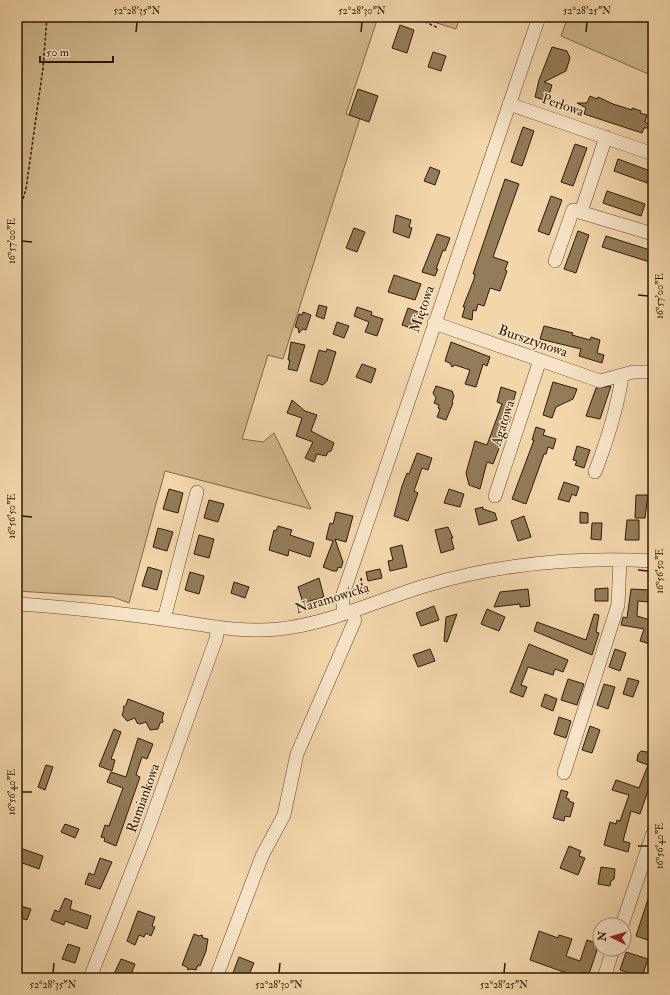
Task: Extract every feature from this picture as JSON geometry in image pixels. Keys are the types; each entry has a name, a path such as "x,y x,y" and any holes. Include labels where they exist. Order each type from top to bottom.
{"street":[{"name":"Miętowa","path":"344,612 342,597 434,322 539,17"},
{"name":"Perłowa","path":"509,104 653,154"},
{"path":"581,212 606,137"},
{"path":"555,261 573,210 653,234"},
{"name":"Bursztynowa","path":"434,322 600,381 622,377 633,372 653,372"},
{"name":"Agatowa","path":"495,496 540,360"},
{"path":"595,472 611,425 622,377"},
{"path":"164,619 197,492"},
{"path":"564,773 618,605 620,560"},
{"name":"Naramowicka","path":"17,604 94,610 250,630 282,629 344,612 433,583 490,569 558,561 653,561"},
{"path":"216,978 228,942 262,856 284,815 297,754 355,620"},
{"name":"Rumiankowa","path":"90,978 150,825 216,639 218,626"},
{"path":"625,917 653,833"},
{"path":"604,978 611,957"}],"path":[{"path":"17,218 26,189 43,68 47,17"},
{"path":"416,17 438,28"}],"shaded area":[{"path":"17,17 378,17 346,114 360,118 283,359 268,355 242,439 263,442 274,433 311,509 165,471 129,603 113,597 17,591"},
{"path":"418,17 460,17 456,29"},
{"path":"568,17 653,17 653,76 561,36"}],"building":[{"path":"400,25 414,30 407,53 392,48"},
{"path":"552,47 567,51 570,58 566,71 544,82 552,85 547,101 535,97 539,80"},
{"path":"433,52 446,56 441,71 428,67"},
{"path":"358,89 378,96 369,122 349,115"},
{"path":"590,96 597,99 598,97 632,110 632,108 641,111 640,113 647,115 645,122 653,128 644,128 642,133 584,114 586,108 577,103 587,103"},
{"path":"523,127 534,131 522,166 511,162"},
{"path":"575,144 587,148 573,186 561,182"},
{"path":"618,159 653,172 653,185 614,171"},
{"path":"430,167 440,171 435,185 424,181"},
{"path":"505,179 519,184 493,257 508,262 505,270 507,271 500,291 490,288 484,306 478,304 476,311 473,310 472,320 462,317 465,307 463,307 474,279 475,274 473,274"},
{"path":"607,191 645,204 641,216 603,203"},
{"path":"551,196 562,200 549,235 538,231"},
{"path":"396,215 411,220 409,227 412,228 409,238 393,232"},
{"path":"354,228 365,232 357,252 346,248"},
{"path":"578,231 589,235 576,273 564,269"},
{"path":"437,234 450,238 445,251 443,250 435,276 422,272"},
{"path":"606,236 653,251 653,263 602,247"},
{"path":"394,275 421,284 415,300 388,292"},
{"path":"319,305 327,307 324,319 316,316"},
{"path":"357,307 372,312 371,315 383,319 377,336 365,332 369,322 354,316"},
{"path":"408,308 423,314 416,330 402,325"},
{"path":"303,312 311,315 306,330 303,329 299,333 298,328 295,327 299,314 302,315"},
{"path":"337,322 349,326 344,338 333,334"},
{"path":"544,326 573,333 572,335 590,340 591,337 600,340 597,353 604,355 602,363 579,356 581,349 540,339"},
{"path":"291,342 305,345 297,371 288,369"},
{"path":"451,342 490,357 487,366 483,364 476,387 465,384 470,370 455,365 452,367 450,363 445,361"},
{"path":"327,349 336,352 327,381 323,385 310,381 319,350 326,352"},
{"path":"362,364 376,369 371,383 356,377"},
{"path":"553,382 577,389 573,399 556,407 552,418 543,415"},
{"path":"436,386 452,391 454,396 453,403 446,420 437,417 440,409 438,408 439,405 434,403 436,398 433,393"},
{"path":"611,386 600,419 586,416 596,388"},
{"path":"501,387 516,392 509,416 511,417 493,464 487,462 480,489 469,485 466,473 475,441 487,445 502,404 497,402"},
{"path":"292,400 305,411 317,415 311,431 334,443 331,451 328,452 326,456 317,454 314,462 305,458 313,442 296,436 302,418 287,413"},
{"path":"536,427 545,430 543,435 556,439 553,449 548,447 546,454 544,454 526,504 512,499 534,440 532,440"},
{"path":"577,446 590,450 584,468 575,465 577,461 573,460"},
{"path":"417,453 432,458 428,470 422,468 414,491 418,493 408,521 394,516 402,486 407,473 409,474"},
{"path":"564,482 579,487 576,496 572,494 569,502 558,499"},
{"path":"169,489 183,493 178,513 163,509"},
{"path":"449,489 464,494 460,507 444,503"},
{"path":"636,495 648,495 645,518 635,518"},
{"path":"209,500 224,504 218,522 204,518"},
{"path":"483,507 483,509 495,513 497,520 479,525 475,509"},
{"path":"336,512 353,516 346,542 335,539 343,562 341,568 338,567 337,571 333,571 323,567 333,541 326,539 330,523 333,524"},
{"path":"580,512 588,513 588,523 580,523"},
{"path":"524,516 531,537 518,541 511,521"},
{"path":"627,520 639,520 639,540 625,540"},
{"path":"592,523 602,523 601,540 591,539"},
{"path":"278,526 292,530 290,535 314,543 310,557 289,550 288,556 269,550 274,530 276,531"},
{"path":"448,527 453,538 451,538 454,549 441,553 435,530"},
{"path":"158,528 173,532 167,551 153,547"},
{"path":"199,535 214,539 209,558 194,554"},
{"path":"402,545 407,567 390,571 388,561 393,560 390,548"},
{"path":"148,567 162,571 157,590 142,586"},
{"path":"380,569 382,578 368,581 366,572"},
{"path":"190,572 204,576 199,594 185,590"},
{"path":"319,578 324,597 303,603 298,587"},
{"path":"234,582 249,587 245,598 231,593"},
{"path":"608,588 608,601 595,601 595,589"},
{"path":"528,589 530,606 520,607 520,604 494,607 500,592"},
{"path":"631,589 649,590 648,602 638,601 637,616 653,621 653,645 640,641 644,629 621,625 623,617 627,618"},
{"path":"434,606 439,620 421,626 416,613"},
{"path":"487,609 505,617 499,631 481,624"},
{"path":"457,614 447,642 444,641 446,617"},
{"path":"594,614 599,615 596,632 599,633 592,655 534,631 537,622 586,640"},
{"path":"529,644 568,660 563,672 555,669 553,675 528,667 521,685 527,687 523,697 510,692"},
{"path":"430,649 435,661 418,667 413,655"},
{"path":"615,649 626,653 620,671 609,667"},
{"path":"628,678 639,681 633,697 623,694"},
{"path":"568,679 584,684 577,705 561,700"},
{"path":"604,684 615,687 608,709 597,705"},
{"path":"545,694 557,699 553,711 541,706"},
{"path":"128,699 164,713 162,718 163,722 160,723 158,729 150,730 146,722 140,724 137,723 135,718 127,721 122,715 124,709 123,707 126,705"},
{"path":"559,717 571,721 566,738 554,734"},
{"path":"590,726 600,730 592,753 582,750"},
{"path":"114,729 121,732 111,759 115,760 112,771 99,766"},
{"path":"138,738 153,744 147,759 142,757 136,775 140,777 116,846 104,841 105,838 101,837 105,825 109,826 123,788 107,782 111,772 126,777"},
{"path":"641,751 653,753 653,776 640,814 631,811 623,841 630,843 628,852 604,845 610,822 616,824 617,820 620,821 629,795 612,790 616,780 639,788 648,765 637,761 638,754"},
{"path":"46,765 53,767 45,790 38,787"},
{"path":"561,790 568,792 566,798 574,803 570,817 565,816 564,821 553,818"},
{"path":"65,824 79,829 75,838 61,832"},
{"path":"569,846 581,851 579,856 585,858 578,875 560,868"},
{"path":"20,848 43,856 39,869 17,861"},
{"path":"100,858 112,862 100,889 85,884 89,873 94,875"},
{"path":"601,867 615,869 614,879 611,881 610,886 598,884"},
{"path":"651,890 653,890 653,930 648,940 636,936"},
{"path":"65,898 72,901 70,909 91,916 87,929 65,921 64,925 51,920 55,910 59,912"},
{"path":"17,905 31,909 27,920 17,917"},
{"path":"138,911 155,917 152,926 155,927 151,936 146,933 144,937 139,935 135,945 127,941"},
{"path":"539,931 558,938 559,935 572,939 566,956 580,961 587,940 592,942 592,957 595,957 589,974 582,972 581,975 576,973 575,976 530,960"},
{"path":"194,934 199,936 202,935 203,938 208,939 206,951 200,966 198,965 196,970 188,970 187,967 182,965"},
{"path":"68,944 80,948 75,963 62,959"},
{"path":"632,954 648,959 642,977 620,970 624,957 632,957"},
{"path":"239,957 254,963 249,975 247,975 246,978 231,978"},
{"path":"121,959 135,964 130,978 114,974"}]}
